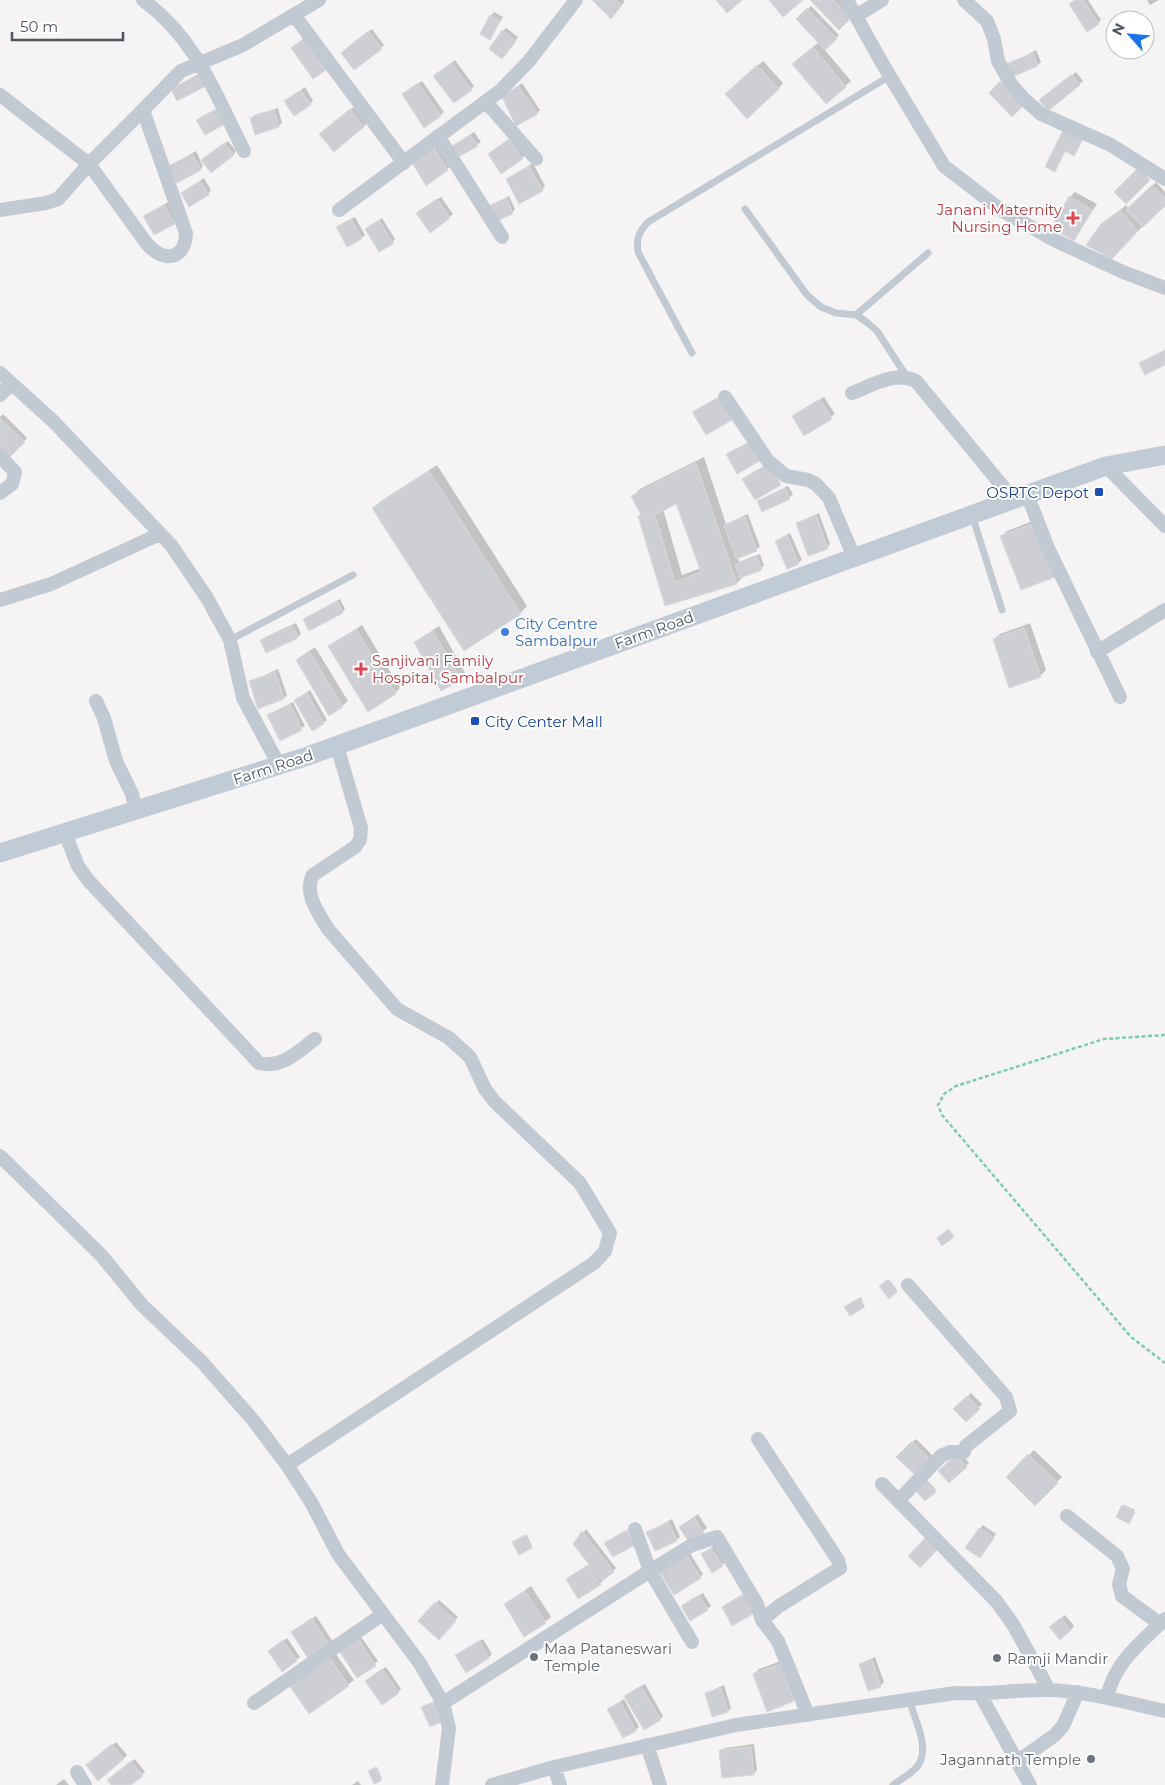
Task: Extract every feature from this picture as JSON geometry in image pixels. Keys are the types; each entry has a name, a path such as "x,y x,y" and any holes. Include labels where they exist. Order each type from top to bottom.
{"main road":[{"name":"Farm Road","path":"0,853 337,746 1106,466 1165,455"}],"street":[{"path":"143,0 159,12 177,30 200,61 244,151"},
{"path":"0,210 46,203 58,199 89,164 181,71 200,61 243,45 319,0"},
{"path":"339,210 500,91 529,61 576,0"},
{"path":"847,0 944,166 1001,210 1054,240 1123,272 1165,288"},
{"path":"856,16 882,0"},
{"path":"964,0 986,21 994,39 998,62 1011,84 1041,114 1111,145 1165,178"},
{"path":"294,15 404,163"},
{"path":"0,95 89,164 155,253 164,258 180,251 186,243 186,233 143,110"},
{"path":"486,102 536,159"},
{"path":"438,136 502,237"},
{"path":"0,373 10,385 54,422 160,534 206,598 230,640 243,698 279,765"},
{"path":"852,393 895,376 907,377 916,381 1020,497 1048,548 1120,697"},
{"path":"0,395 10,385"},
{"path":"725,397 768,461 786,476 808,480 822,490 828,498 854,557"},
{"path":"0,456 15,472 12,484 0,492"},
{"path":"1106,466 1165,526"},
{"path":"0,600 51,584 160,534"},
{"path":"1097,652 1165,610"},
{"path":"96,701 104,718 116,761 136,810"},
{"path":"287,1465 594,1263 605,1251 610,1233 580,1183 485,1090 470,1057 449,1038 397,1009 328,929 321,917 309,891 313,875 354,847 360,840 361,828 337,746"},
{"path":"64,833 78,866 88,880 259,1063 270,1066 281,1064 315,1039"},
{"path":"0,1156 101,1255 142,1305 202,1362 253,1420 287,1465 311,1502 338,1554 433,1684 443,1703 450,1728 442,1785"},
{"path":"898,1501 941,1456 950,1452 964,1452 966,1446 1010,1411 1006,1397 908,1285"},
{"path":"758,1439 838,1560 840,1568 779,1606 762,1620"},
{"path":"882,1484 997,1602 1014,1626 1049,1690"},
{"path":"1067,1516 1117,1556 1123,1569 1119,1584 1122,1596 1162,1621 1116,1671 1110,1682 1107,1698"},
{"path":"635,1529 650,1570 692,1642"},
{"path":"443,1703 650,1570 692,1545 716,1537 757,1604 762,1620 778,1641 808,1714"},
{"path":"254,1702 383,1614"},
{"path":"492,1785 554,1767 736,1725 955,1693 980,1694 1049,1690 1078,1692 1165,1711"},
{"path":"1017,1762 1055,1735 1063,1726 1078,1692"},
{"path":"980,1694 1030,1785"},
{"path":"647,1745 660,1785"},
{"path":"554,1767 560,1785"},
{"path":"76,1772 85,1785"}],"lane":[{"path":"692,353 638,252 636,241 639,232 657,217 890,76"},
{"path":"745,209 807,295 821,307 836,313 856,315 877,331 907,377"},
{"path":"856,315 928,253"},
{"path":"971,514 1002,610"},
{"path":"230,640 353,575"},
{"path":"893,1785 915,1769 922,1760 924,1751 909,1700"}],"path":[{"path":"1165,1035 1104,1039 1081,1046 956,1086 944,1094 938,1105 942,1115 1131,1338 1165,1363"}],"building":[{"path":"592,0 616,0 622,5 611,19"},
{"path":"716,0 742,0 727,13"},
{"path":"769,0 803,0 783,17"},
{"path":"810,0 834,0 851,18 839,30"},
{"path":"1075,0 1083,0 1099,24 1087,32 1069,4"},
{"path":"807,8 837,39 825,50 796,19"},
{"path":"490,15 500,21 490,40 480,34"},
{"path":"502,30 516,41 502,59 489,49"},
{"path":"368,31 382,49 354,70 341,53"},
{"path":"307,36 330,67 313,79 291,48"},
{"path":"813,47 846,87 826,104 792,64"},
{"path":"1033,53 1038,66 1012,77 1006,64"},
{"path":"451,63 472,90 454,103 433,76"},
{"path":"757,65 779,89 747,119 725,94"},
{"path":"199,74 206,86 177,101 171,89"},
{"path":"1072,74 1080,85 1048,111 1039,100"},
{"path":"1000,81 1024,105 1012,117 989,93"},
{"path":"418,83 441,116 424,128 402,94"},
{"path":"518,86 538,114 516,126 502,97"},
{"path":"301,90 311,105 294,116 284,101"},
{"path":"216,109 225,124 205,135 196,120"},
{"path":"350,109 364,127 334,152 319,134"},
{"path":"274,110 279,127 255,135 250,118"},
{"path":"1064,128 1083,138 1074,156 1065,151 1055,172 1045,167"},
{"path":"470,135 478,146 458,157 452,146"},
{"path":"509,139 523,159 501,174 488,154"},
{"path":"224,143 234,155 211,173 201,160"},
{"path":"434,148 448,170 426,186 413,164"},
{"path":"192,154 201,170 177,183 168,166"},
{"path":"529,166 543,191 519,204 506,179"},
{"path":"1138,168 1150,180 1126,204 1114,192"},
{"path":"200,181 209,195 189,207 181,193"},
{"path":"1152,185 1165,198 1165,206 1143,227 1126,210"},
{"path":"1069,196 1092,210 1074,241 1051,228"},
{"path":"506,198 513,214 497,221 490,205"},
{"path":"437,199 450,218 430,233 416,213"},
{"path":"164,205 175,224 154,235 143,216"},
{"path":"1120,210 1138,231 1112,259 1086,245 1101,224"},
{"path":"351,219 362,239 347,247 336,227"},
{"path":"379,220 393,244 379,252 365,229"},
{"path":"1165,350 1165,365 1145,375 1139,363"},
{"path":"719,397 732,420 706,435 692,412"},
{"path":"820,399 832,419 804,436 792,416"},
{"path":"0,418 25,442 8,459 0,451"},
{"path":"753,440 763,459 737,474 726,454"},
{"path":"696,463 737,584 665,606 638,516 641,515 631,496","holes":["676,504 701,572 675,582 655,515"]},
{"path":"769,463 781,485 755,500 742,479"},
{"path":"429,471 521,614 464,651 372,508"},
{"path":"785,488 790,499 762,512 757,501"},
{"path":"816,515 828,549 808,556 796,523"},
{"path":"745,517 757,551 736,559 724,525"},
{"path":"1035,523 1055,577 1021,590 1000,536"},
{"path":"787,535 799,564 787,569 775,541"},
{"path":"757,557 762,570 740,578 735,565"},
{"path":"337,601 343,613 309,631 303,619"},
{"path":"293,626 298,638 266,653 260,640"},
{"path":"1024,628 1041,677 1009,688 993,639"},
{"path":"356,629 396,694 368,712 328,646"},
{"path":"433,631 461,680 441,691 414,642"},
{"path":"309,651 343,707 329,716 296,660"},
{"path":"275,672 284,699 258,709 249,681"},
{"path":"307,693 324,724 312,731 294,700"},
{"path":"290,704 302,730 280,741 267,715"},
{"path":"949,1229 954,1237 942,1246 937,1238"},
{"path":"887,1280 897,1292 889,1299 879,1286"},
{"path":"859,1298 865,1307 850,1316 844,1307"},
{"path":"967,1396 980,1409 966,1422 953,1409"},
{"path":"912,1441 931,1460 916,1476 896,1457"},
{"path":"1028,1454 1058,1483 1035,1506 1006,1477"},
{"path":"956,1455 967,1467 949,1483 938,1471"},
{"path":"925,1480 936,1492 925,1501 914,1489"},
{"path":"1122,1505 1135,1512 1129,1524 1116,1517"},
{"path":"694,1517 704,1533 689,1542 679,1527"},
{"path":"669,1522 677,1541 655,1551 646,1532"},
{"path":"979,1528 994,1538 980,1558 965,1548"},
{"path":"627,1530 635,1545 613,1557 604,1543"},
{"path":"582,1531 614,1572 602,1581 573,1544"},
{"path":"525,1535 532,1548 519,1555 512,1542"},
{"path":"928,1535 940,1547 920,1568 908,1556"},
{"path":"711,1548 723,1566 712,1573 701,1554"},
{"path":"686,1554 701,1578 674,1595 659,1571"},
{"path":"588,1565 601,1585 578,1599 566,1579"},
{"path":"525,1591 546,1623 524,1637 504,1604"},
{"path":"745,1593 756,1612 732,1626 722,1607"},
{"path":"699,1595 708,1610 690,1621 681,1606"},
{"path":"435,1602 456,1621 439,1640 418,1621"},
{"path":"312,1618 330,1646 309,1660 291,1632"},
{"path":"1061,1618 1071,1630 1060,1640 1049,1627"},
{"path":"357,1637 376,1666 357,1678 338,1649"},
{"path":"283,1640 297,1661 282,1672 268,1651"},
{"path":"479,1641 489,1658 466,1673 455,1655"},
{"path":"327,1654 349,1686 309,1714 287,1682"},
{"path":"872,1659 881,1687 868,1691 859,1664"},
{"path":"780,1664 794,1701 767,1712 753,1674"},
{"path":"382,1669 399,1693 382,1705 365,1681"},
{"path":"641,1686 661,1720 644,1730 624,1696"},
{"path":"721,1688 728,1712 712,1717 705,1693"},
{"path":"433,1702 441,1722 430,1727 421,1707"},
{"path":"620,1702 636,1731 623,1738 607,1709"},
{"path":"112,1744 124,1759 98,1781 86,1765"},
{"path":"751,1747 754,1775 722,1778 719,1750"},
{"path":"131,1761 143,1776 131,1785 111,1785 107,1780"},
{"path":"376,1767 381,1781 374,1784 368,1771"}],"place":[{"name":"Janani Maternity Nursing Home","path":"1073,218"},
{"name":"OSRTC Depot","path":"1099,492"},
{"name":"City Centre Sambalpur","path":"505,632"},
{"name":"Sanjivani Family Hospital, Sambalpur","path":"361,669"},
{"name":"City Center Mall","path":"475,721"},
{"name":"Maa Pataneswari Temple","path":"534,1657"},
{"name":"Ramji Mandir","path":"997,1658"},
{"name":"Jagannath Temple","path":"1091,1759"}]}
